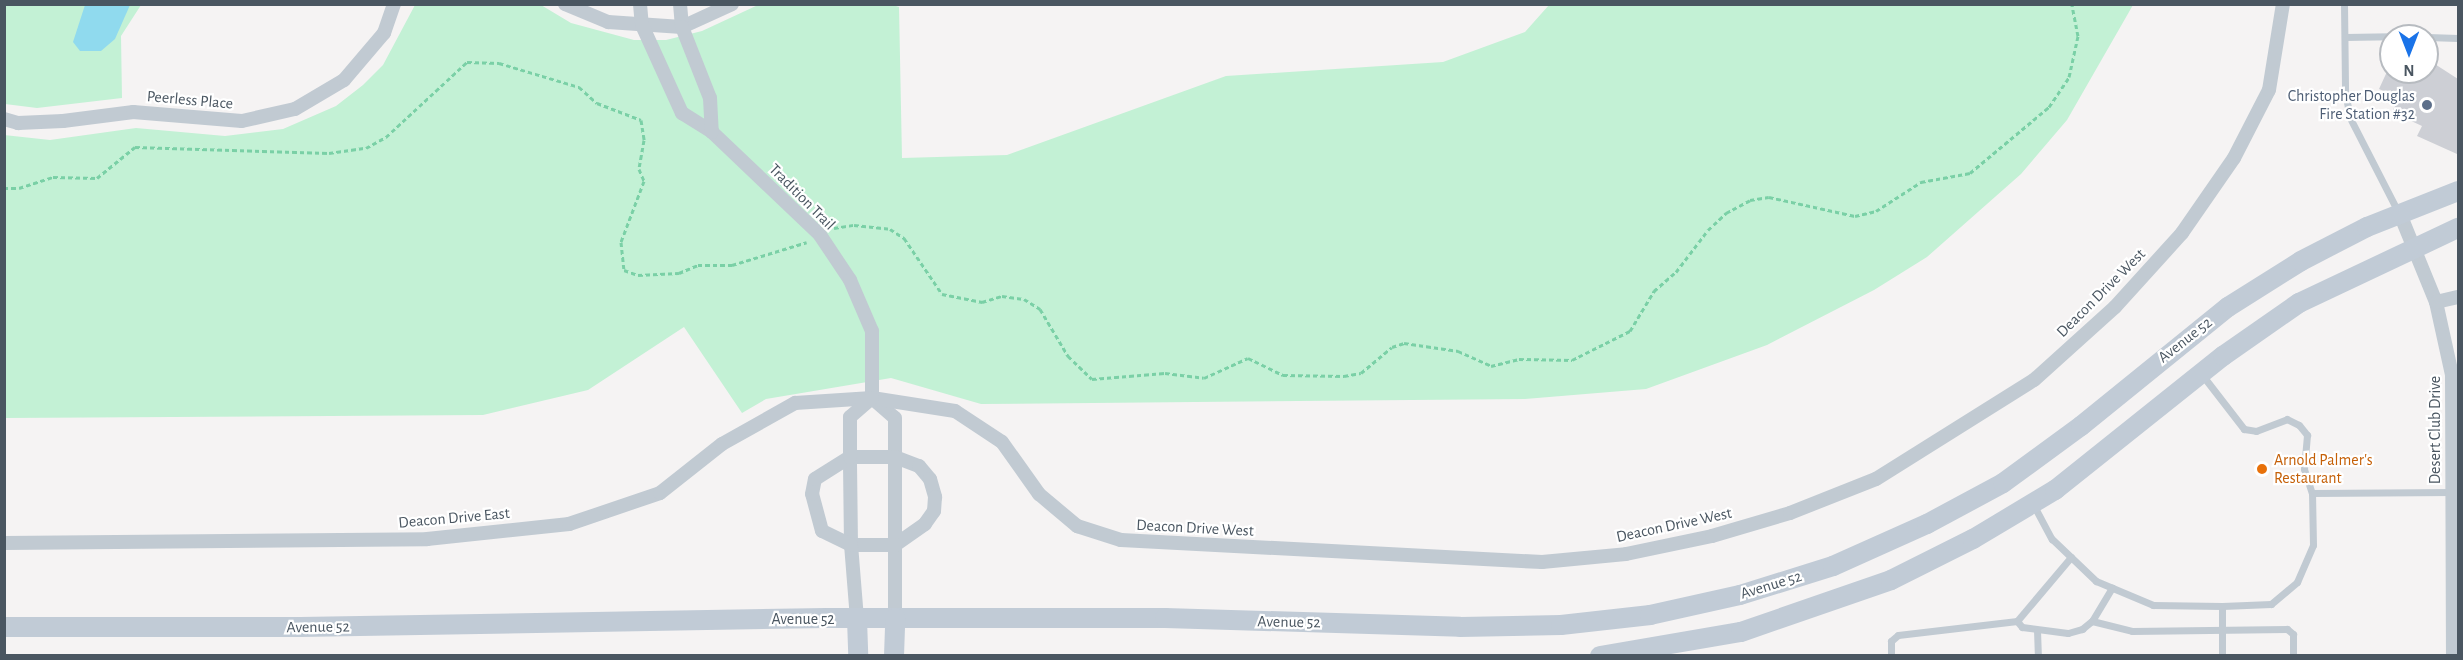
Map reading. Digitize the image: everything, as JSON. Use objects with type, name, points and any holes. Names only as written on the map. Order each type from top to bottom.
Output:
[{"type":"main road","name":"Avenue 52","points":[[4,627],[895,618],[1561,625],[1650,615],[1740,595],[1833,566],[1927,524],[2003,483],[2081,426],[2228,307],[2301,261],[2400,214],[2458,191]]},
{"type":"main road","points":[[1600,656],[1741,632],[1891,580],[1974,539],[2033,504],[2201,374],[2299,303],[2458,228]]},
{"type":"main road","points":[[894,656],[895,618]]},
{"type":"main road","points":[[857,619],[858,656]]},
{"type":"street","name":"Peerless Place","points":[[4,119],[18,123],[63,121],[133,112],[242,121],[295,109],[344,80],[384,33],[394,4]]},
{"type":"street","points":[[565,4],[608,22],[682,27],[732,4]]},
{"type":"street","name":"Tradition Trail","points":[[640,4],[642,25],[682,113],[712,132],[820,235],[850,280],[872,331],[872,398]]},
{"type":"street","points":[[680,4],[682,27],[710,98],[712,132]]},
{"type":"street","name":"Deacon Drive West","points":[[872,398],[955,411],[1002,442],[1039,494],[1077,526],[1121,540],[1542,562],[1626,554],[1712,536],[1790,513],[1875,479],[2034,380],[2115,307],[2182,234],[2234,158],[2269,90],[2283,4]]},
{"type":"street","name":"Desert Club Drive","points":[[2400,214],[2436,302],[2452,375],[2456,616],[2453,656]]},
{"type":"street","points":[[2436,302],[2458,297]]},
{"type":"street","points":[[857,619],[851,545],[849,417],[872,398],[895,418],[895,618]]},
{"type":"street","name":"Deacon Drive East","points":[[4,543],[427,539],[569,524],[660,493],[722,444],[795,403],[872,398]]},
{"type":"street","points":[[850,457],[895,457],[919,466],[930,479],[935,497],[934,511],[925,524],[895,545],[851,545],[822,531],[812,494],[815,479],[850,457]]},
{"type":"lane","points":[[2344,4],[2345,92],[2350,118],[2400,214]]},
{"type":"lane","points":[[2345,37],[2379,36]]},
{"type":"lane","points":[[2439,37],[2458,38]]},
{"type":"lane","points":[[2033,504],[2052,539],[2096,581],[2152,605],[2271,604],[2297,582],[2313,545],[2312,493],[2304,469],[2307,435],[2299,425],[2287,419],[2256,431],[2244,429],[2201,374]]},
{"type":"lane","points":[[2312,493],[2454,484]]},
{"type":"lane","points":[[1891,656],[1891,641],[1898,635],[2017,621],[2071,557]]},
{"type":"lane","points":[[2017,621],[2022,627],[2068,633],[2092,621],[2112,588]]},
{"type":"lane","points":[[2222,656],[2223,606]]},
{"type":"lane","points":[[2092,621],[2132,631],[2222,628],[2287,629],[2293,634],[2293,656]]},
{"type":"lane","points":[[2037,630],[2038,656]]},
{"type":"path","points":[[4,188],[20,188],[54,177],[97,178],[135,147],[329,153],[366,148],[386,137],[467,62],[499,63],[579,87],[597,103],[640,120],[644,140],[639,169],[644,181],[621,242],[624,270],[638,275],[679,273],[698,265],[732,265],[795,247],[837,226],[854,225],[890,229],[904,238],[942,294],[981,302],[1002,296],[1024,299],[1040,309],[1068,356],[1092,379],[1165,373],[1204,378],[1248,358],[1283,375],[1344,376],[1361,373],[1392,347],[1404,343],[1458,351],[1491,366],[1519,359],[1572,360],[1630,331],[1654,291],[1676,272],[1708,230],[1726,213],[1750,200],[1769,197],[1854,216],[1875,211],[1921,182],[1970,173],[2049,107],[2069,77],[2078,36],[2072,4]]},
{"type":"green space","points":[[890,4],[899,7],[902,158],[1007,155],[1226,76],[1443,62],[1525,32],[1549,5],[2133,5],[2067,120],[2021,174],[1927,257],[1874,290],[1767,345],[1646,389],[1525,399],[981,404],[891,378],[766,399],[742,413],[684,327],[588,390],[483,415],[5,418],[4,135],[50,140],[136,128],[225,136],[283,129],[336,106],[363,85],[383,65],[415,5],[541,5],[571,23],[634,40],[666,40],[702,31],[758,5]]},
{"type":"green space","points":[[5,5],[141,5],[121,36],[122,98],[37,108],[5,104]]},
{"type":"water","points":[[85,5],[130,5],[115,39],[101,51],[80,51],[73,42]]},
{"type":"building","name":"Christopher Douglas Fire Station #32","points":[[2439,67],[2458,79],[2457,154],[2417,136],[2422,126],[2392,112],[2399,98],[2379,89],[2381,84],[2439,84]]},
{"type":"place","name":"Christopher Douglas Fire Station #32","points":[[2427,105]]},
{"type":"place","name":"Arnold Palmer's Restaurant","points":[[2262,469]]}]
